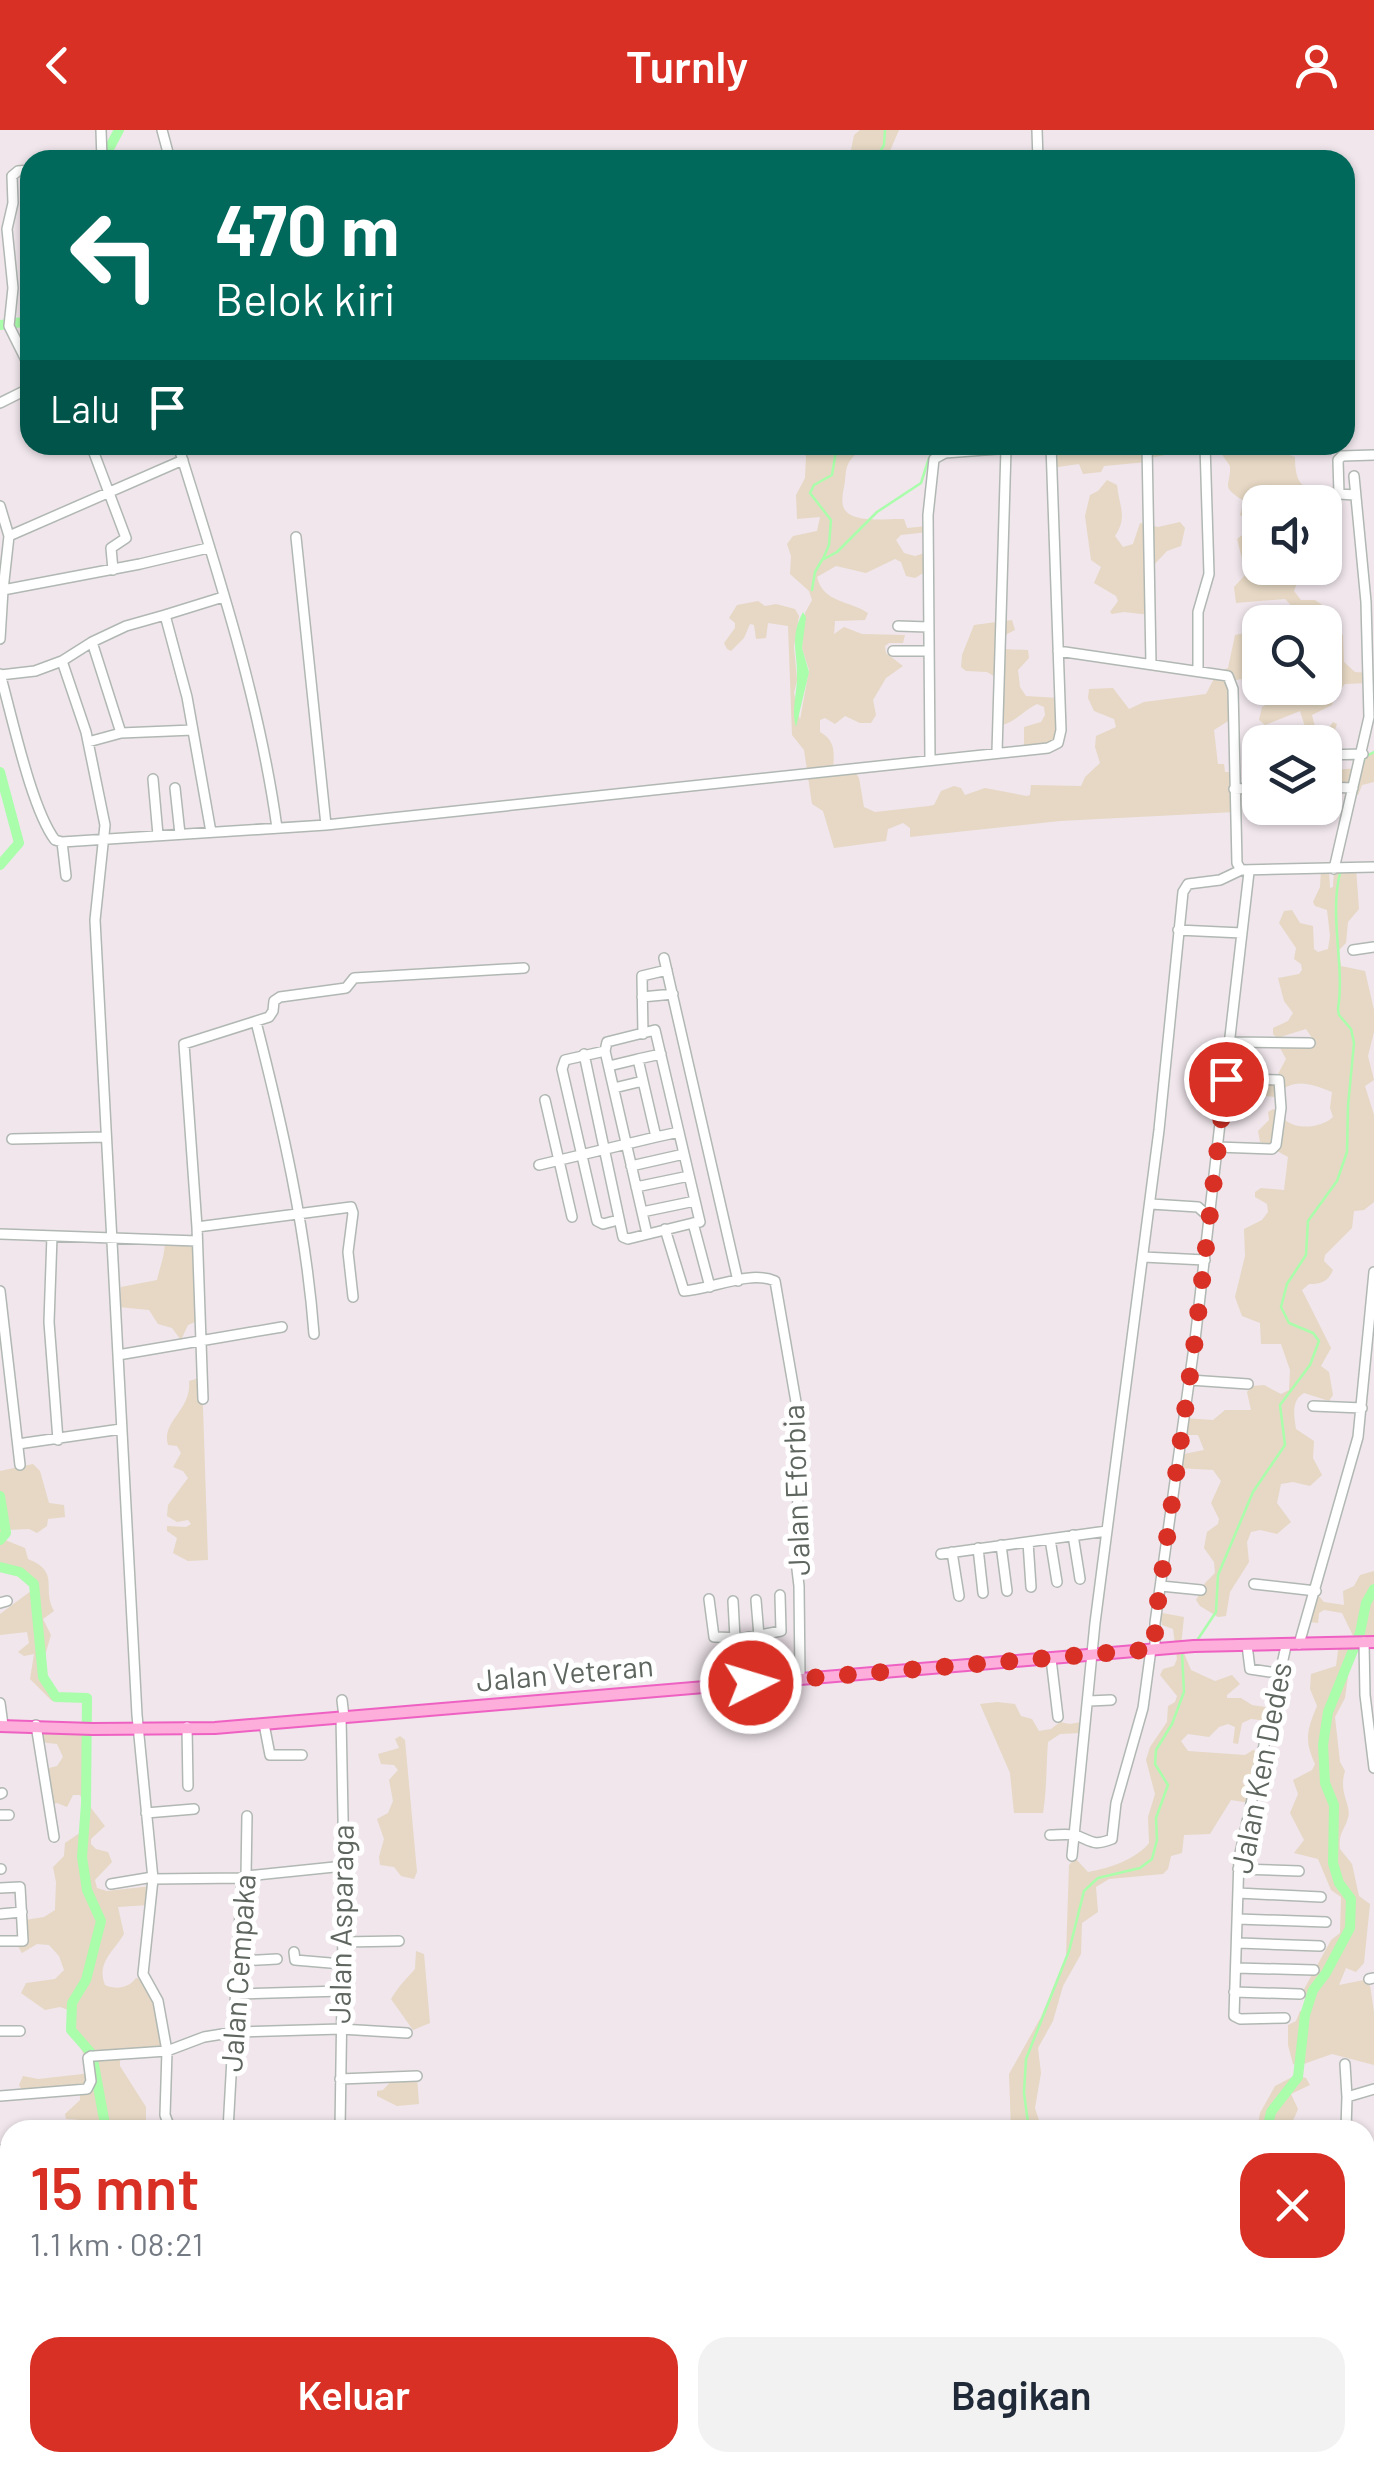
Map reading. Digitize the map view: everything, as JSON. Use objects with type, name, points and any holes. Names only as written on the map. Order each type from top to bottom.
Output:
[{"type":"main road","name":"Jalan Veteran","points":[[2,1726],[89,1729],[264,1724],[1190,1646],[1362,1643]]},
{"type":"street","points":[[20,171],[12,176],[13,203],[7,229],[13,288],[9,323],[20,347]]},
{"type":"street","points":[[94,455],[126,538],[111,548],[114,570]]},
{"type":"street","points":[[181,455],[249,681],[268,759],[278,828]]},
{"type":"street","points":[[930,760],[928,515],[934,459],[943,455]]},
{"type":"street","points":[[997,752],[1006,455]]},
{"type":"street","points":[[223,597],[126,626],[62,662],[35,671],[0,675],[51,836],[62,842],[326,824],[1048,748],[1058,743],[1061,730],[1051,455]]},
{"type":"street","points":[[1147,455],[1150,664]]},
{"type":"street","points":[[1198,670],[1198,612],[1209,574],[1205,455]]},
{"type":"street","points":[[1355,495],[1339,494],[1338,460],[1342,456],[1374,455]]},
{"type":"street","points":[[9,536],[183,460]]},
{"type":"street","points":[[1339,869],[1363,754],[1370,695],[1370,613],[1354,476]]},
{"type":"street","points":[[0,506],[9,536],[1,590],[0,639]]},
{"type":"street","points":[[1358,527],[1374,526]]},
{"type":"street","points":[[296,536],[326,824]]},
{"type":"street","points":[[1,590],[208,548]]},
{"type":"street","points":[[1362,565],[1374,564]]},
{"type":"street","points":[[166,615],[193,730],[211,832]]},
{"type":"street","points":[[898,626],[928,627]]},
{"type":"street","points":[[92,642],[121,733]]},
{"type":"street","points":[[893,651],[928,651]]},
{"type":"street","points":[[1050,1835],[1075,1835],[1083,1841],[1112,1839],[1116,1803],[1143,1708],[1205,1260],[1242,933],[1245,872],[1237,862],[1231,681],[1221,673],[1058,651]]},
{"type":"street","points":[[62,662],[88,742],[105,838],[96,920],[106,1137],[139,1726],[153,1878],[143,1974],[158,2001],[167,2051],[165,2120]]},
{"type":"street","points":[[88,742],[121,733],[193,730]]},
{"type":"street","points":[[1342,755],[1363,754]]},
{"type":"street","points":[[153,778],[158,835]]},
{"type":"street","points":[[175,788],[180,834]]},
{"type":"street","points":[[1342,788],[1354,788]]},
{"type":"street","points":[[1234,789],[1242,789]]},
{"type":"street","points":[[62,842],[66,876]]},
{"type":"street","points":[[1072,1856],[1092,1656],[1151,1204],[1178,930],[1186,885],[1245,872],[1374,867]]},
{"type":"street","points":[[1178,930],[1242,933]]},
{"type":"street","points":[[1353,950],[1374,947]]},
{"type":"street","points":[[664,958],[738,1280],[683,1289],[665,1230]]},
{"type":"street","points":[[203,1399],[197,1227],[184,1044],[272,1014],[276,998],[346,988],[354,978],[524,968]]},
{"type":"street","points":[[643,1034],[642,976],[667,970]]},
{"type":"street","points":[[642,997],[672,994]]},
{"type":"street","points":[[256,1022],[282,1126],[310,1285],[314,1334]]},
{"type":"street","points":[[647,1234],[605,1050],[607,1042],[679,1024]]},
{"type":"street","points":[[655,1030],[695,1202],[710,1287]]},
{"type":"street","points":[[1230,1042],[1310,1043]]},
{"type":"street","points":[[605,1050],[565,1060],[562,1069],[597,1222],[618,1220]]},
{"type":"street","points":[[584,1054],[624,1239],[722,1216]]},
{"type":"street","points":[[609,1066],[661,1054]]},
{"type":"street","points":[[638,1058],[656,1137]]},
{"type":"street","points":[[1217,1146],[1272,1150],[1281,1108],[1279,1080],[1226,1079]]},
{"type":"street","points":[[614,1088],[643,1081]]},
{"type":"street","points":[[545,1100],[572,1217]]},
{"type":"street","points":[[676,1117],[698,1111]]},
{"type":"street","points":[[540,1165],[680,1132]]},
{"type":"street","points":[[12,1139],[106,1137]]},
{"type":"street","points":[[631,1166],[684,1154]]},
{"type":"street","points":[[636,1188],[689,1176]]},
{"type":"street","points":[[642,1212],[695,1202]]},
{"type":"street","points":[[1151,1204],[1198,1206],[1209,1217]]},
{"type":"street","points":[[197,1227],[353,1208],[348,1252],[352,1297]]},
{"type":"street","points":[[0,1234],[197,1241]]},
{"type":"street","points":[[52,1236],[49,1322],[58,1440]]},
{"type":"street","points":[[1144,1256],[1205,1260]]},
{"type":"street","points":[[1299,1644],[1352,1463],[1370,1352],[1374,1272]]},
{"type":"street","name":"Jalan Eforbia","points":[[738,1280],[776,1281],[784,1347],[797,1402],[800,1679]]},
{"type":"street","points":[[0,1291],[20,1465]]},
{"type":"street","points":[[118,1355],[282,1326]]},
{"type":"street","points":[[1190,1380],[1248,1384]]},
{"type":"street","points":[[1313,1406],[1362,1408]]},
{"type":"street","points":[[18,1444],[121,1429]]},
{"type":"street","points":[[960,1596],[946,1553],[1107,1531]]},
{"type":"street","points":[[1073,1535],[1080,1579]]},
{"type":"street","points":[[1050,1539],[1056,1582]]},
{"type":"street","points":[[1028,1542],[1031,1587]]},
{"type":"street","points":[[1001,1546],[1007,1591]]},
{"type":"street","points":[[978,1548],[982,1592]]},
{"type":"street","points":[[1254,1584],[1316,1591]]},
{"type":"street","points":[[1161,1586],[1201,1590]]},
{"type":"street","points":[[709,1600],[712,1636],[740,1638],[780,1631],[780,1595]]},
{"type":"street","points":[[756,1600],[758,1636]]},
{"type":"street","points":[[733,1601],[751,1683]]},
{"type":"street","points":[[1362,1643],[1374,1768]]},
{"type":"street","points":[[1247,1645],[1250,1669],[1270,1672]]},
{"type":"street","name":"Jalan Ken Dedes","points":[[1234,1992],[1238,1869],[1286,1646]]},
{"type":"street","points":[[1050,1659],[1058,1717]]},
{"type":"street","name":"Jalan Asparaga","points":[[340,2120],[342,1700]]},
{"type":"street","points":[[1088,1701],[1110,1700]]},
{"type":"street","points":[[0,1702],[2,1726]]},
{"type":"street","points":[[264,1724],[270,1755],[302,1755]]},
{"type":"street","points":[[36,1726],[54,1837]]},
{"type":"street","points":[[186,1727],[188,1786]]},
{"type":"street","points":[[146,1814],[194,1809]]},
{"type":"street","name":"Jalan Cempaka","points":[[229,2120],[247,1816]]},
{"type":"street","points":[[111,1884],[153,1878],[244,1877],[344,1866]]},
{"type":"street","points":[[1238,1869],[1299,1871]]},
{"type":"street","points":[[0,1888],[20,1887],[23,1941],[0,1941]]},
{"type":"street","points":[[1238,1893],[1322,1897]]},
{"type":"street","points":[[0,1914],[22,1912]]},
{"type":"street","points":[[1238,1919],[1326,1922]]},
{"type":"street","points":[[343,1942],[399,1941]]},
{"type":"street","points":[[1238,1942],[1320,1946]]},
{"type":"street","points":[[294,1952],[294,1959],[304,1962],[342,1964]]},
{"type":"street","points":[[238,1961],[277,1960]]},
{"type":"street","points":[[1236,1968],[1314,1970]]},
{"type":"street","points":[[236,1994],[342,1991]]},
{"type":"street","points":[[1285,2018],[1235,2018],[1234,1992],[1300,1994]]},
{"type":"street","points":[[0,2096],[88,2089],[88,2058],[93,2056],[167,2051],[204,2037],[235,2032],[341,2029],[407,2033]]},
{"type":"street","points":[[0,2031],[20,2031]]},
{"type":"street","points":[[1345,2064],[1346,2120]]},
{"type":"street","points":[[340,2079],[417,2076]]},
{"type":"street","points":[[1346,2096],[1374,2089]]},
{"type":"shaded area","points":[[860,130],[899,130],[890,150],[851,150],[854,135]]},
{"type":"shaded area","points":[[805,455],[855,455],[848,465],[843,494],[847,512],[861,518],[904,519],[907,528],[928,526],[928,532],[901,535],[896,540],[904,553],[915,556],[928,552],[928,570],[915,578],[906,576],[901,562],[895,559],[866,573],[836,566],[817,577],[831,597],[868,613],[865,620],[835,621],[834,634],[844,627],[862,634],[905,635],[903,643],[885,646],[886,653],[903,666],[886,678],[873,700],[876,715],[871,723],[845,716],[835,724],[825,718],[820,720],[820,732],[833,748],[833,771],[853,769],[859,778],[864,807],[875,812],[934,805],[941,791],[954,786],[965,795],[985,788],[1027,796],[1031,785],[1081,786],[1100,763],[1096,736],[1116,727],[1114,719],[1094,711],[1089,689],[1113,688],[1129,709],[1144,702],[1206,694],[1217,673],[1228,668],[1235,635],[1242,634],[1242,679],[1231,681],[1233,718],[1214,730],[1218,764],[1224,764],[1225,772],[1233,772],[1235,812],[1060,821],[910,837],[910,828],[903,823],[888,829],[886,841],[834,848],[823,811],[812,804],[804,750],[792,735],[788,626],[768,623],[766,638],[756,639],[754,625],[750,624],[744,638],[731,651],[724,643],[735,628],[729,618],[737,605],[758,601],[765,606],[776,604],[795,609],[799,616],[794,693],[800,720],[809,670],[802,648],[805,613],[812,600],[809,591],[790,574],[787,544],[793,536],[817,531],[820,517],[797,519],[796,495],[805,478]]},
{"type":"shaded area","points":[[1051,455],[1166,455],[1148,458],[1147,462],[1104,466],[1101,472],[1083,474],[1079,464],[1051,468]]},
{"type":"shaded area","points":[[1222,455],[1290,455],[1295,457],[1297,477],[1304,485],[1242,485],[1242,500],[1228,486],[1230,466]]},
{"type":"shaded area","points":[[1107,480],[1117,485],[1122,517],[1115,536],[1123,547],[1133,544],[1140,523],[1158,527],[1180,522],[1185,528],[1181,546],[1167,551],[1149,570],[1150,615],[1112,614],[1118,601],[1116,596],[1094,583],[1101,567],[1091,560],[1085,516],[1090,495]]},
{"type":"shaded area","points":[[1242,578],[1242,585],[1296,585],[1294,591],[1301,600],[1315,600],[1322,605],[1290,605],[1285,599],[1236,603],[1234,587]]},
{"type":"shaded area","points":[[803,612],[806,617],[802,648],[809,672],[796,727],[795,638]]},
{"type":"shaded area","points":[[1012,620],[1015,630],[999,638],[1001,649],[1028,650],[1029,658],[1018,670],[1020,687],[1026,696],[1060,698],[1058,743],[1024,749],[1024,727],[1041,722],[1044,707],[1037,704],[1000,725],[997,678],[961,667],[974,625]]},
{"type":"shaded area","points":[[1342,634],[1344,662],[1355,672],[1369,673],[1369,683],[1342,687]]},
{"type":"shaded area","points":[[1332,705],[1312,715],[1314,725],[1305,725],[1300,711],[1265,725],[1259,720],[1262,707]]},
{"type":"shaded area","points":[[1374,752],[1374,782],[1362,785],[1358,795],[1352,795],[1353,789],[1342,788],[1342,769],[1358,768],[1363,754]]},
{"type":"shaded area","points":[[1356,868],[1359,909],[1348,922],[1346,943],[1339,950],[1341,966],[1365,971],[1374,1010],[1368,1056],[1374,1080],[1365,1086],[1374,1115],[1374,1202],[1364,1210],[1354,1211],[1352,1228],[1325,1255],[1324,1261],[1333,1270],[1329,1277],[1302,1290],[1331,1348],[1321,1366],[1329,1372],[1333,1395],[1329,1401],[1304,1393],[1294,1409],[1296,1429],[1314,1441],[1313,1458],[1322,1475],[1310,1486],[1281,1484],[1277,1503],[1291,1522],[1277,1534],[1251,1532],[1247,1542],[1249,1562],[1230,1592],[1226,1616],[1218,1617],[1196,1600],[1215,1573],[1214,1562],[1204,1548],[1207,1532],[1218,1524],[1211,1503],[1221,1481],[1213,1470],[1178,1468],[1179,1455],[1204,1450],[1198,1435],[1181,1435],[1184,1418],[1213,1420],[1225,1410],[1251,1410],[1247,1392],[1252,1386],[1264,1385],[1281,1394],[1289,1390],[1290,1370],[1281,1344],[1261,1344],[1260,1323],[1242,1316],[1235,1297],[1245,1256],[1244,1229],[1262,1220],[1268,1212],[1267,1204],[1255,1197],[1255,1192],[1261,1188],[1284,1190],[1288,1157],[1260,1142],[1258,1131],[1269,1120],[1268,1112],[1273,1109],[1290,1123],[1303,1127],[1333,1117],[1332,1092],[1316,1086],[1294,1084],[1274,1097],[1264,1096],[1266,1083],[1278,1074],[1286,1059],[1279,1046],[1309,1044],[1312,1038],[1306,1029],[1277,1038],[1273,1034],[1273,1028],[1288,1021],[1293,1013],[1284,1001],[1278,978],[1302,970],[1294,959],[1296,948],[1279,923],[1284,911],[1292,910],[1300,923],[1313,926],[1314,949],[1328,949],[1327,910],[1313,902],[1320,887],[1321,870],[1329,870],[1330,888],[1334,869]]},
{"type":"shaded area","points":[[165,1240],[197,1241],[200,1320],[188,1325],[181,1340],[172,1328],[158,1324],[149,1310],[119,1307],[121,1287],[157,1280]]},
{"type":"shaded area","points":[[202,1377],[208,1560],[188,1561],[173,1553],[177,1538],[167,1531],[167,1526],[191,1524],[167,1516],[168,1505],[188,1478],[173,1467],[181,1453],[177,1446],[168,1445],[167,1437],[186,1400],[189,1381]]},
{"type":"shaded area","points":[[33,1464],[40,1471],[49,1503],[64,1505],[65,1517],[48,1519],[47,1526],[37,1533],[29,1529],[6,1530],[5,1540],[25,1548],[28,1559],[47,1575],[54,1611],[43,1619],[51,1635],[44,1659],[46,1681],[56,1696],[52,1701],[30,1679],[34,1654],[24,1656],[18,1652],[29,1643],[27,1632],[0,1635],[0,1614],[35,1588],[25,1575],[0,1572],[0,1471]]},
{"type":"shaded area","points":[[1374,1571],[1374,1640],[1357,1643],[1351,1655],[1345,1698],[1335,1717],[1349,1813],[1340,1849],[1352,1864],[1359,1896],[1370,1904],[1364,1963],[1356,1972],[1346,1968],[1339,1985],[1369,1979],[1374,2012],[1374,2065],[1332,2054],[1298,2066],[1293,2064],[1288,2045],[1288,2025],[1296,2021],[1300,2011],[1309,2010],[1313,1997],[1305,1999],[1303,1991],[1331,1940],[1340,1933],[1341,1897],[1331,1890],[1318,1859],[1294,1853],[1304,1840],[1290,1813],[1298,1794],[1293,1780],[1312,1770],[1315,1764],[1308,1741],[1317,1706],[1310,1689],[1311,1674],[1336,1666],[1339,1643],[1356,1642],[1342,1613],[1324,1610],[1319,1613],[1318,1623],[1310,1622],[1317,1594],[1324,1602],[1344,1605],[1343,1591],[1354,1586],[1360,1575]]},
{"type":"shaded area","points":[[1160,1615],[1184,1617],[1181,1646],[1191,1670],[1215,1681],[1232,1675],[1240,1684],[1227,1698],[1241,1698],[1252,1705],[1271,1708],[1269,1721],[1251,1719],[1242,1723],[1238,1744],[1233,1743],[1235,1727],[1228,1724],[1209,1737],[1188,1734],[1181,1741],[1188,1751],[1245,1755],[1253,1750],[1259,1752],[1252,1778],[1242,1781],[1254,1786],[1250,1803],[1231,1800],[1210,1834],[1184,1835],[1182,1853],[1171,1856],[1163,1874],[1109,1879],[1096,1887],[1098,1912],[1082,1923],[1081,1954],[1063,1986],[1053,2021],[1038,2048],[1041,2073],[1035,2108],[1039,2120],[1011,2120],[1009,2074],[1041,2017],[1066,1956],[1069,1865],[1075,1858],[1088,1872],[1104,1868],[1129,1858],[1149,1843],[1148,1817],[1155,1794],[1146,1760],[1167,1722],[1168,1706],[1177,1696],[1160,1675],[1163,1669],[1174,1666],[1177,1659],[1173,1629],[1162,1625]]},
{"type":"shaded area","points":[[980,1704],[1015,1704],[1021,1716],[1032,1719],[1039,1731],[1060,1722],[1086,1721],[1081,1733],[1060,1734],[1048,1742],[1043,1813],[1014,1813],[1010,1773]]},
{"type":"shaded area","points":[[36,1725],[89,1729],[87,1778],[91,1808],[105,1826],[91,1839],[91,1844],[108,1852],[112,1862],[95,1880],[97,1888],[107,1891],[152,1886],[149,1905],[118,1907],[124,1934],[103,1970],[105,1985],[122,1987],[136,1978],[142,1979],[158,2001],[167,2051],[120,2058],[120,2066],[146,2107],[146,2120],[66,2119],[65,2114],[80,2100],[80,2093],[22,2090],[19,2085],[23,2076],[38,2079],[83,2074],[88,2062],[71,2030],[71,2011],[60,2007],[45,2010],[21,1993],[26,1983],[55,1979],[64,1970],[49,1945],[37,1944],[22,1953],[13,1938],[20,1934],[25,1920],[44,1917],[55,1910],[53,1867],[64,1856],[65,1843],[84,1830],[86,1805],[80,1795],[73,1795],[67,1807],[57,1803],[48,1806],[41,1770],[57,1766],[63,1757],[57,1744],[38,1742]]},
{"type":"shaded area","points":[[400,1736],[405,1740],[417,1872],[414,1879],[401,1876],[394,1867],[380,1865],[379,1857],[384,1839],[377,1819],[388,1813],[393,1801],[389,1780],[398,1770],[394,1765],[381,1764],[378,1754],[399,1748],[395,1739]]},
{"type":"shaded area","points":[[416,1951],[424,1954],[430,2023],[413,2030],[391,1999],[415,1969]]},
{"type":"shaded area","points":[[1296,2075],[1306,2078],[1310,2085],[1291,2094],[1298,2109],[1292,2120],[1259,2120],[1275,2086]]},
{"type":"shaded area","points":[[417,2076],[419,2104],[397,2106],[377,2096],[377,2091],[394,2078]]},
{"type":"waterway","points":[[108,150],[119,130]]},
{"type":"waterway","points":[[881,150],[885,130]]},
{"type":"waterway","points":[[0,325],[20,322]]},
{"type":"waterway","points":[[823,559],[829,545],[831,520],[810,493],[814,485],[832,475],[835,455]]},
{"type":"waterway","points":[[812,590],[822,560],[837,552],[877,512],[921,483],[933,455]]},
{"type":"waterway","points":[[1363,763],[1374,752]]},
{"type":"waterway","points":[[0,772],[19,843],[0,865]]},
{"type":"waterway","points":[[1196,1642],[1216,1612],[1218,1575],[1253,1492],[1285,1445],[1280,1405],[1310,1365],[1319,1341],[1313,1333],[1289,1323],[1281,1307],[1287,1284],[1306,1255],[1308,1221],[1337,1181],[1347,1152],[1354,1043],[1351,1029],[1338,1009],[1336,907],[1340,873]]},
{"type":"waterway","points":[[0,1496],[6,1533],[0,1540]]},
{"type":"waterway","points":[[0,1567],[20,1572],[34,1584],[43,1677],[56,1697],[87,1698],[82,1857],[87,1890],[101,1921],[86,1980],[72,2003],[71,2030],[92,2054],[104,2120]]},
{"type":"waterway","points":[[1269,2120],[1298,2077],[1305,2015],[1313,1990],[1350,1928],[1351,1899],[1339,1883],[1333,1863],[1334,1805],[1325,1783],[1323,1745],[1328,1712],[1374,1589]]},
{"type":"waterway","points":[[1028,2120],[1026,2059],[1069,1951],[1084,1891],[1098,1878],[1140,1868],[1152,1859],[1157,1840],[1156,1818],[1168,1785],[1155,1764],[1156,1750],[1172,1724],[1184,1692],[1182,1653]]},
{"type":"route","points":[[751,1683],[1155,1649],[1155,1623],[1195,1340],[1226,1079]]}]
